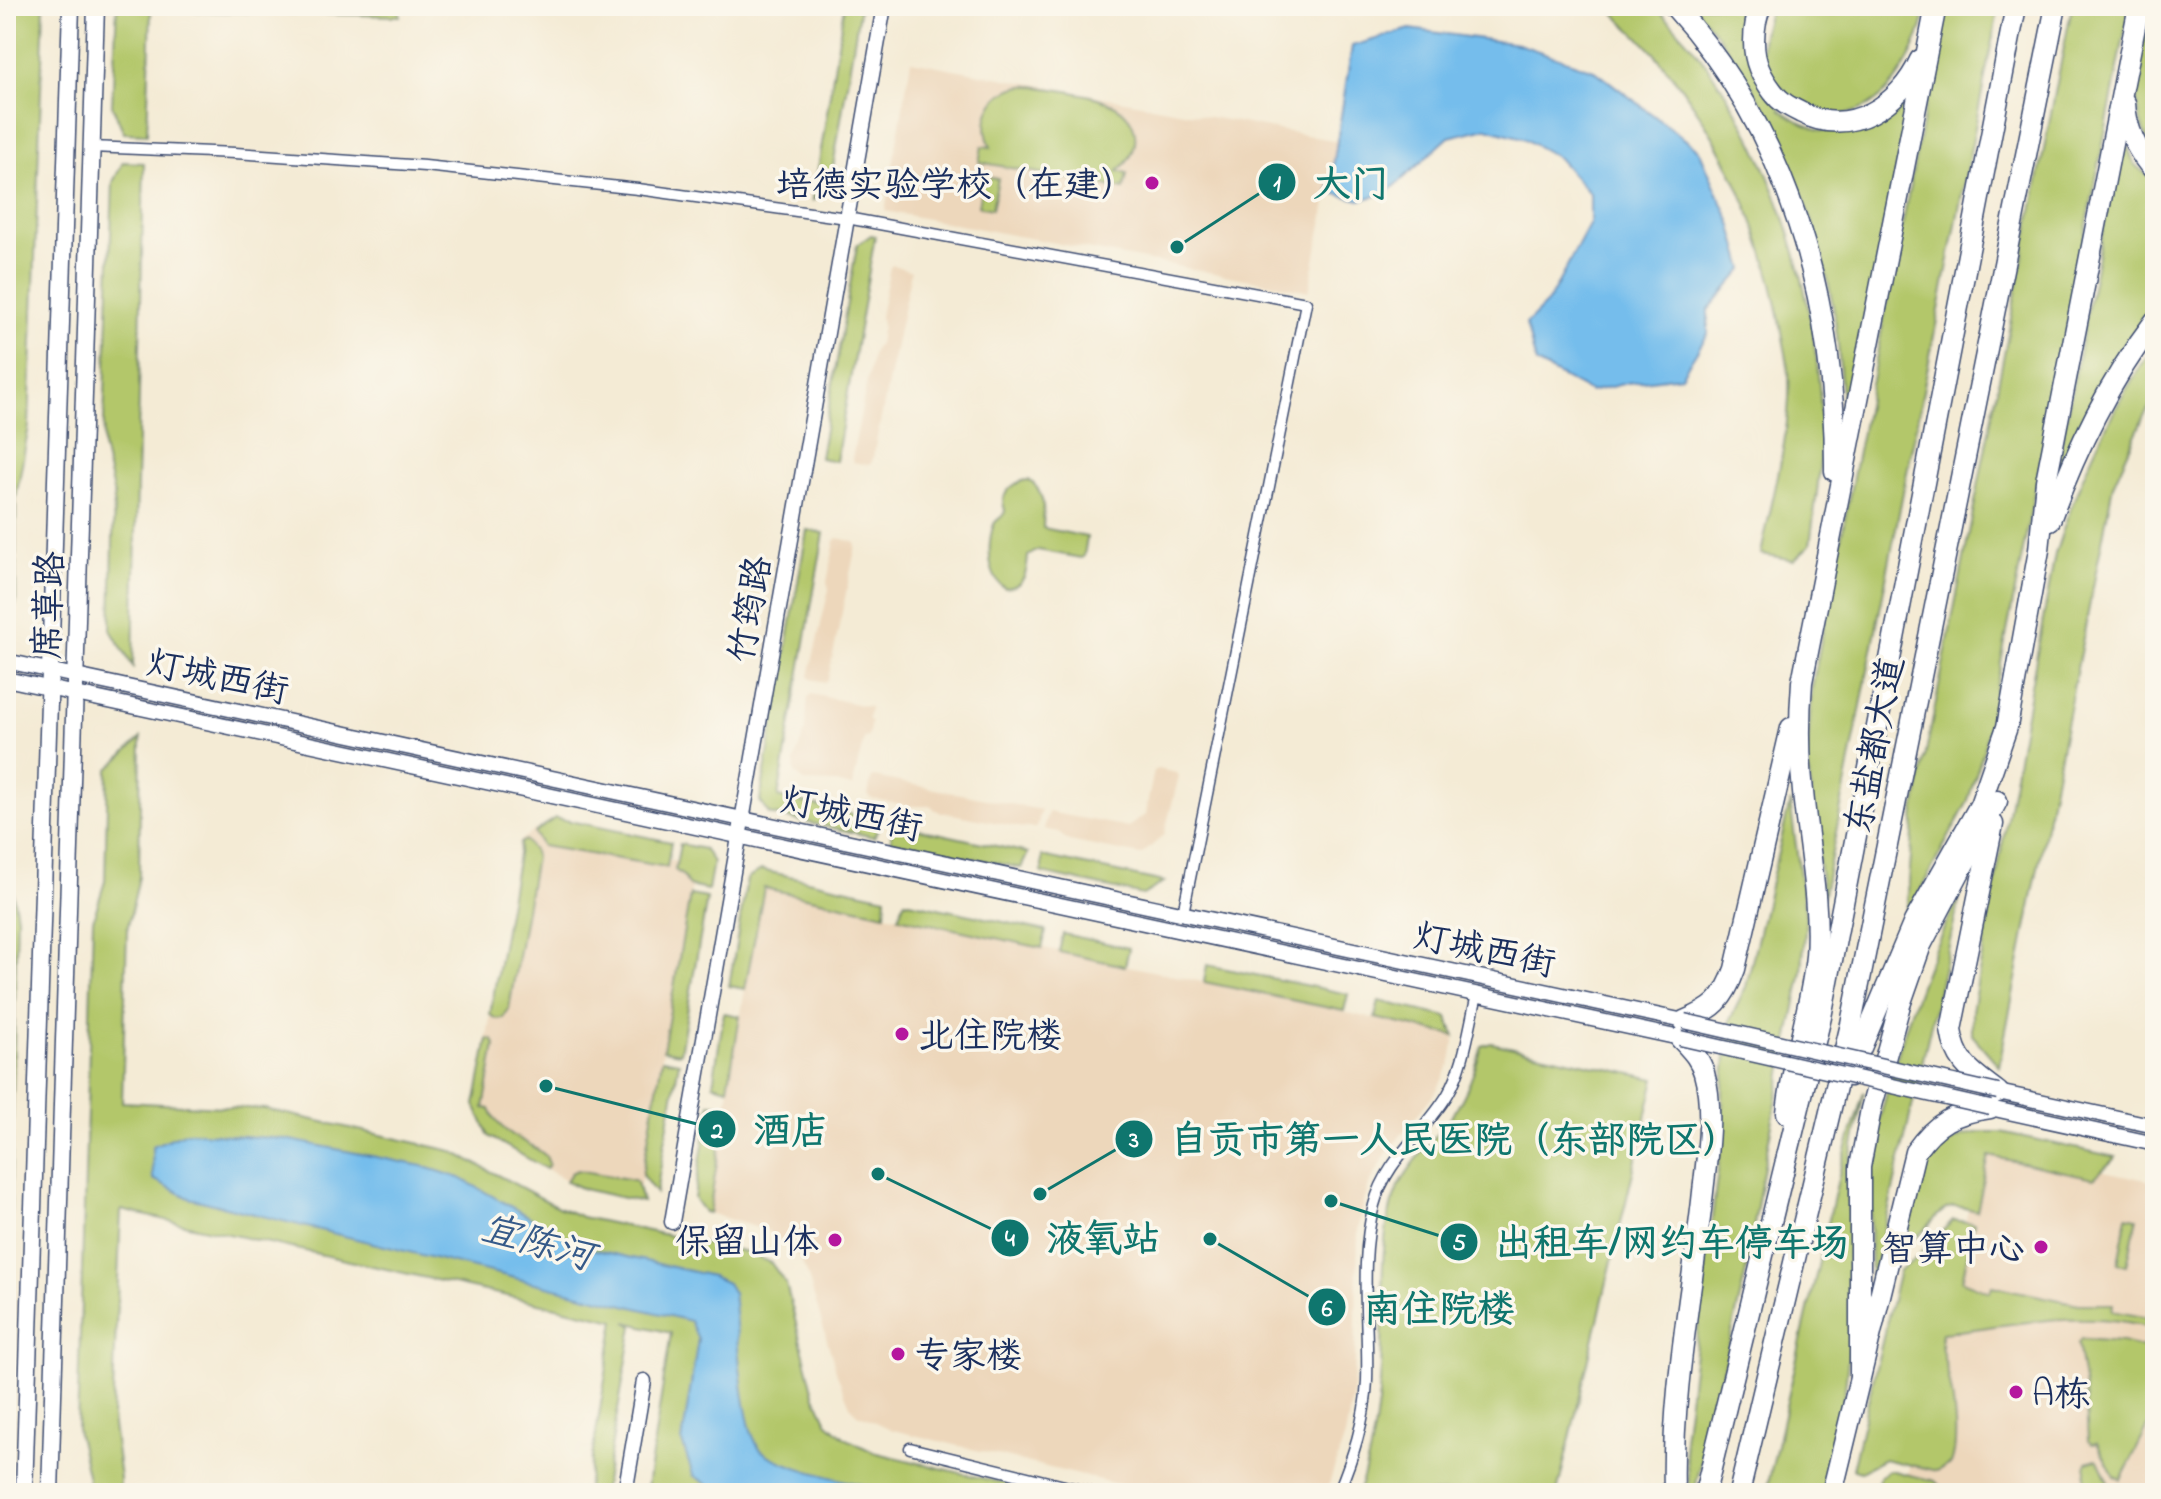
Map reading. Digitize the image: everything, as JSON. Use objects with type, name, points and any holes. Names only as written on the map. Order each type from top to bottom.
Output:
[{"type":"highway","points":[[1674,6],[1701,35],[1749,109],[1782,174],[1803,237],[1821,306],[1833,396],[1835,510]]},
{"type":"highway","points":[[1761,6],[1754,32],[1754,58],[1764,79],[1781,102],[1826,123],[1849,121],[1874,113],[1897,95],[1915,73],[1930,38]]},
{"type":"highway","points":[[1674,1493],[1674,1412],[1691,1300],[1708,1139],[1705,1075],[1682,1030],[1709,1011],[1728,990],[1735,969],[1802,682],[1936,6]]},
{"type":"highway","name":"东盐都大道","points":[[1705,1493],[1821,1017],[2016,6]]},
{"type":"highway","name":"东盐都大道","points":[[1739,1493],[1855,1009],[2056,6]]},
{"type":"highway","points":[[1832,1493],[1915,1152],[1944,1120],[1994,1100],[1954,1050],[1951,1030],[1997,801],[2039,550],[2046,481],[2139,6]]},
{"type":"highway","points":[[2125,79],[2125,112],[2131,136],[2145,161],[2155,171]]},
{"type":"highway","points":[[2039,550],[2089,424],[2132,351],[2155,321]]},
{"type":"highway","points":[[1783,1174],[1790,1085],[1816,958],[1816,907],[1800,757],[1802,682]]},
{"type":"highway","points":[[1826,1131],[1914,922],[1980,805],[2007,727]]},
{"type":"highway","points":[[1860,1375],[1860,1167],[1871,1109],[1900,1005],[1921,945],[1997,801]]},
{"type":"main road","name":"席草路","points":[[24,1493],[71,6]]},
{"type":"main road","name":"席草路","points":[[50,1493],[96,6]]},
{"type":"street","name":"竹筠路","points":[[672,1222],[884,6]]},
{"type":"street","points":[[91,147],[425,166],[638,189],[847,218],[1306,303],[1183,913]]},
{"type":"street","name":"灯城西街","points":[[6,661],[1183,913],[1682,1030]]},
{"type":"street","name":"灯城西街","points":[[6,679],[1477,995],[1682,1030]]},
{"type":"street","points":[[1338,1493],[1357,1442],[1365,1408],[1367,1249],[1375,1202],[1394,1161],[1430,1121],[1450,1090],[1462,1058],[1477,995]]},
{"type":"street","points":[[1682,1030],[1994,1100],[2155,1144]]},
{"type":"street","points":[[1994,1100],[2155,1126]]},
{"type":"street","points":[[625,1493],[644,1381]]},
{"type":"street","points":[[910,1448],[1093,1493]]},
{"type":"shaded area","name":"培德实验学校（在建）","points":[[911,61],[1338,141],[1309,291],[885,211]]},
{"type":"shaded area","points":[[893,265],[911,271],[869,465],[853,462],[852,459],[873,351],[879,344],[880,316],[890,267]]},
{"type":"shaded area","points":[[838,538],[856,545],[825,682],[809,676]]},
{"type":"shaded area","points":[[811,694],[870,707],[868,737],[864,738],[852,787],[805,782],[795,773],[794,762],[805,731],[808,697]]},
{"type":"shaded area","points":[[1157,769],[1179,776],[1164,835],[1141,855],[1069,841],[1057,832],[1044,829],[1048,812],[1128,827],[1145,815]]},
{"type":"shaded area","points":[[874,777],[1041,810],[1037,828],[937,811],[930,806],[911,806],[870,798],[871,779]]},
{"type":"shaded area","points":[[535,830],[695,866],[637,1201],[583,1189],[489,1136],[475,1105],[521,840]]},
{"type":"shaded area","points":[[764,888],[1455,1036],[1451,1062],[1437,1090],[1386,1154],[1369,1185],[1364,1202],[1358,1231],[1352,1398],[1345,1436],[1326,1493],[1154,1493],[893,1430],[858,1414],[850,1406],[800,1259],[790,1247],[768,1231],[709,1213]]},
{"type":"shaded area","points":[[1983,1145],[2155,1182],[2155,1493],[1903,1493]]},
{"type":"green space","points":[[6,6],[44,6],[29,426],[16,497],[16,604],[6,613]]},
{"type":"green space","points":[[117,6],[400,6],[400,16],[151,10],[147,134],[124,133],[112,105]]},
{"type":"green space","points":[[844,6],[860,6],[829,191],[813,200]]},
{"type":"green space","points":[[1607,6],[1654,6],[1692,46],[1725,92],[1753,142],[1795,251],[1817,364],[1821,435],[1810,545],[1794,560],[1761,554],[1784,441],[1789,374],[1775,296],[1754,224],[1723,156],[1685,92],[1649,48]]},
{"type":"green space","points":[[1692,6],[1753,6],[1748,20],[1781,110],[1803,124],[1823,131],[1850,129],[1912,91],[1844,434],[1839,350],[1832,301],[1798,183],[1782,144],[1741,69]]},
{"type":"green space","points":[[1772,6],[1927,6],[1913,50],[1888,90],[1871,104],[1851,113],[1829,113],[1804,105],[1792,97],[1774,80],[1766,67],[1762,40]]},
{"type":"green space","points":[[1945,6],[1999,6],[1823,898],[1807,758],[1812,687]]},
{"type":"green space","points":[[2072,6],[2130,6],[1984,749],[1967,803],[1906,917],[1915,809]]},
{"type":"green space","points":[[2147,23],[2155,24],[2155,156],[2140,122],[2136,91]]},
{"type":"green space","points":[[1033,86],[1108,102],[1130,120],[1135,133],[1134,149],[1118,171],[1127,174],[1124,189],[979,162],[982,146],[991,147],[986,124],[993,104],[1009,90]]},
{"type":"green space","points":[[2122,133],[2135,165],[2155,182],[2155,305],[2124,345],[2081,420],[2055,476]]},
{"type":"green space","points":[[123,162],[144,163],[133,667],[111,630],[114,496],[103,447],[113,182]]},
{"type":"green space","points":[[983,176],[998,179],[992,209],[978,206]]},
{"type":"green space","points":[[871,235],[875,236],[836,461],[820,458],[857,245]]},
{"type":"green space","points":[[2155,345],[2155,398],[2113,485],[1999,1066],[1972,1035],[1972,1011],[2055,554],[2074,499],[2109,420]]},
{"type":"green space","points":[[1029,480],[1041,495],[1043,528],[1087,537],[1084,556],[1038,550],[1028,556],[1026,573],[1021,582],[1005,588],[992,568],[992,532],[1005,512],[1003,503],[1008,490]]},
{"type":"green space","points":[[807,530],[824,533],[778,797],[881,821],[874,837],[769,814],[760,801]]},
{"type":"green space","points":[[6,730],[14,741],[8,865],[17,917],[6,1384]]},
{"type":"green space","points":[[141,738],[139,877],[127,930],[122,1102],[265,1109],[452,1151],[582,1217],[747,1252],[771,1263],[786,1284],[814,1394],[827,1422],[845,1438],[873,1452],[1044,1493],[646,1493],[671,1333],[626,1322],[633,1326],[603,1493],[586,1493],[615,1320],[121,1210],[112,1418],[120,1493],[87,1493],[88,1479],[77,1430],[93,920],[105,881],[108,770]]},
{"type":"green space","points":[[1790,802],[1806,918],[1802,971],[1746,1272],[1694,1493],[1690,1493],[1684,1439],[1722,1139],[1723,1087],[1730,1020],[1746,987]]},
{"type":"green space","points":[[555,818],[671,842],[667,867],[542,846],[534,833]]},
{"type":"green space","points":[[891,823],[1028,853],[1021,868],[891,841]]},
{"type":"green space","points":[[525,840],[535,857],[509,1009],[503,1018],[497,1019],[490,1015],[520,843]]},
{"type":"green space","points":[[680,844],[704,849],[713,862],[708,890],[689,886],[675,870]]},
{"type":"green space","points":[[1042,856],[1164,882],[1143,895],[1042,873]]},
{"type":"green space","points":[[761,870],[886,897],[885,914],[764,888],[745,989],[729,986],[747,879]]},
{"type":"green space","points":[[690,895],[707,898],[680,1053],[663,1050]]},
{"type":"green space","points":[[1960,897],[1871,1287],[1871,1186],[1880,1120],[1922,980]]},
{"type":"green space","points":[[905,901],[1046,931],[1042,948],[898,917]]},
{"type":"green space","points":[[1063,934],[1129,948],[1125,966],[1059,952]]},
{"type":"green space","points":[[1207,965],[1348,994],[1344,1011],[1204,982]]},
{"type":"green space","points":[[1379,1001],[1447,1017],[1455,1036],[1375,1018]]},
{"type":"green space","points":[[724,1013],[740,1016],[728,1088],[713,1084]]},
{"type":"green space","points":[[488,1039],[493,1040],[495,1045],[484,1108],[490,1109],[506,1131],[546,1156],[549,1164],[546,1169],[489,1136],[475,1105]]},
{"type":"green space","points":[[1491,1043],[1655,1079],[1557,1493],[1358,1493],[1369,1457],[1378,1400],[1382,1279],[1389,1215],[1400,1184],[1461,1101],[1482,1046]]},
{"type":"green space","points":[[662,1059],[679,1062],[656,1193],[642,1175]]},
{"type":"green space","points":[[1864,1092],[1848,1169],[1849,1350],[1845,1389],[1822,1493],[1766,1493],[1841,1166]]},
{"type":"green space","points":[[710,1103],[726,1105],[709,1213],[704,1212],[694,1198]]},
{"type":"green space","points":[[2001,1132],[2116,1157],[2094,1178],[1989,1156],[1977,1211],[1952,1207],[1939,1214],[1919,1235],[1906,1240],[1919,1185],[1933,1156],[1961,1137]]},
{"type":"green space","points":[[577,1170],[634,1180],[642,1202],[583,1189],[566,1181]]},
{"type":"green space","points":[[2127,1216],[2137,1218],[2127,1265],[2118,1263]]},
{"type":"green space","points":[[1953,1220],[1974,1223],[1962,1281],[1990,1292],[1992,1286],[2079,1304],[2113,1304],[2112,1311],[2155,1319],[2155,1328],[2129,1322],[2076,1319],[1942,1333],[1941,1347],[1955,1417],[1951,1464],[1937,1471],[1884,1459],[1861,1471],[1852,1469],[1899,1270],[1914,1260]]},
{"type":"green space","points":[[2081,1339],[2122,1342],[2155,1351],[2155,1413],[2121,1480],[2114,1477],[2097,1443],[2088,1441],[2078,1343]]},
{"type":"green space","points":[[2096,1459],[2113,1493],[2083,1493],[2087,1462]]},
{"type":"green space","points":[[1889,1470],[1935,1481],[1940,1486],[1940,1493],[1880,1493],[1879,1477]]},
{"type":"water","points":[[1410,29],[1518,44],[1594,70],[1699,150],[1731,223],[1744,269],[1708,310],[1708,334],[1681,376],[1627,383],[1590,392],[1536,363],[1526,324],[1548,302],[1590,223],[1590,194],[1558,158],[1523,138],[1486,128],[1449,137],[1387,193],[1360,200],[1329,192],[1352,46]]},
{"type":"water","name":"宜陈河","points":[[187,1132],[285,1139],[422,1166],[460,1178],[583,1247],[712,1276],[727,1283],[733,1293],[744,1400],[754,1439],[761,1450],[805,1470],[896,1493],[721,1493],[693,1475],[682,1442],[698,1339],[690,1321],[189,1198],[153,1179],[152,1146]]},
{"type":"place","name":"培德实验学校（在建）","points":[[1152,183]]},
{"type":"place","name":"大门","points":[[1177,247]]},
{"type":"place","name":"北住院楼","points":[[902,1034]]},
{"type":"place","name":"酒店","points":[[546,1086]]},
{"type":"place","name":"液氧站","points":[[878,1174]]},
{"type":"place","name":"自贡市第一人民医院（东部院区）","points":[[1040,1194]]},
{"type":"place","name":"出租车/网约车停车场","points":[[1331,1201]]},
{"type":"place","name":"南住院楼","points":[[1210,1239]]},
{"type":"place","name":"保留山体","points":[[835,1240]]},
{"type":"place","name":"智算中心","points":[[2041,1247]]},
{"type":"place","name":"专家楼","points":[[898,1354]]},
{"type":"place","name":"A栋","points":[[2016,1392]]}]
